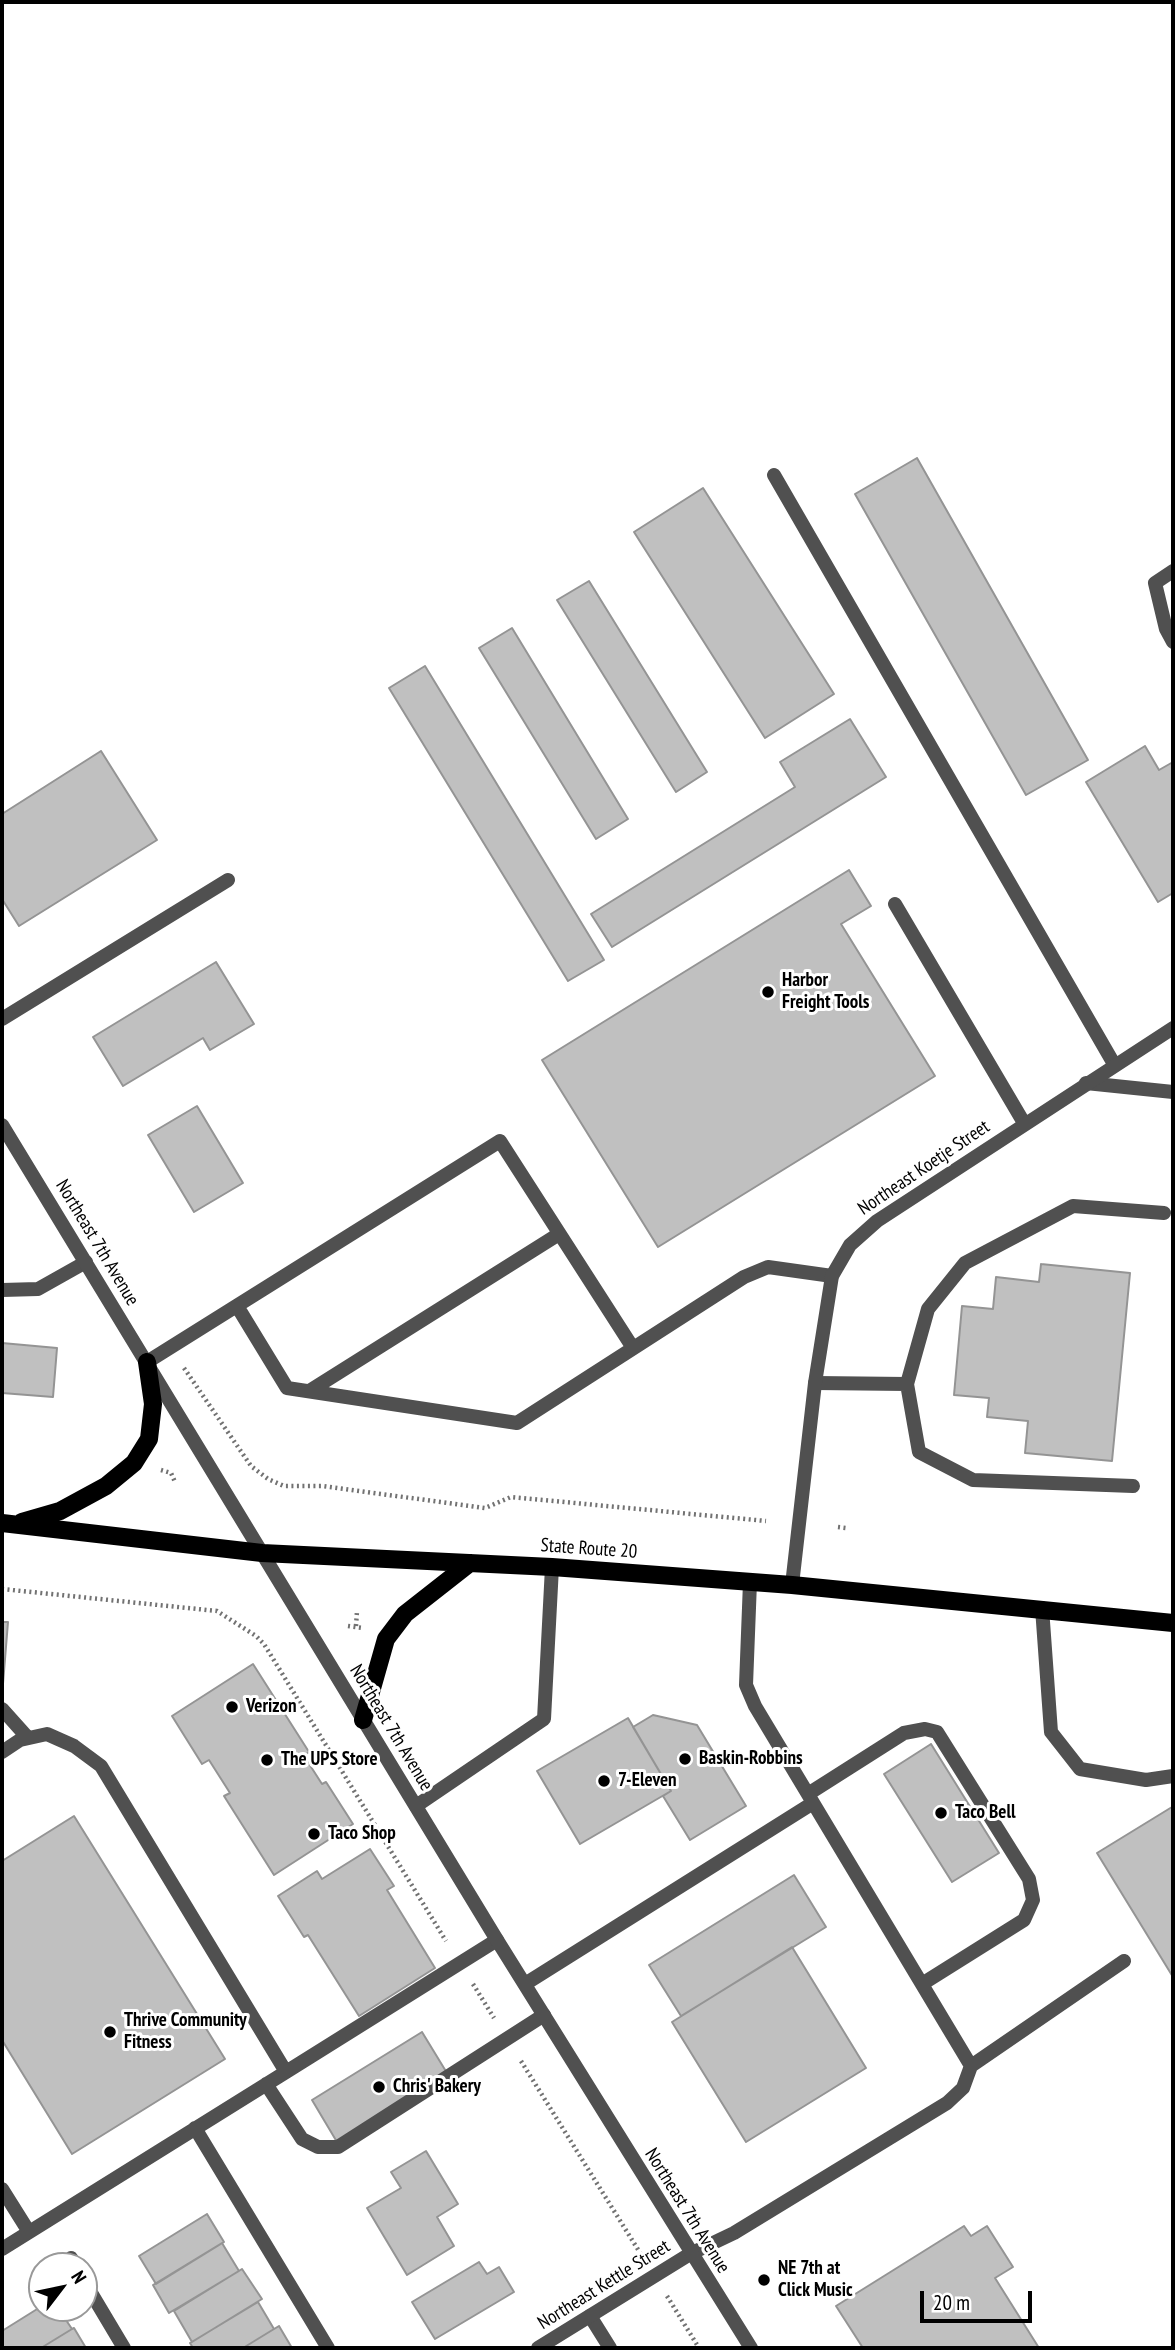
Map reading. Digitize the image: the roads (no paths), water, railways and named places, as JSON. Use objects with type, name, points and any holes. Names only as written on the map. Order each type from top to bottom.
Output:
[{"type":"main road","points":[[7,1524],[60,1511],[106,1486],[134,1463],[149,1439],[153,1404],[147,1362]]},
{"type":"main road","name":"State Route 20","points":[[7,1524],[262,1553],[552,1567],[792,1585],[1173,1623]]},
{"type":"main road","points":[[363,1720],[386,1639],[405,1614],[470,1563]]},
{"type":"street","points":[[774,475],[1114,1064]]},
{"type":"street","points":[[1173,571],[1155,583],[1166,629],[1173,642]]},
{"type":"street","points":[[2,1019],[228,880]]},
{"type":"street","points":[[895,904],[1024,1123]]},
{"type":"street","name":"Northeast Koetje Street","points":[[792,1585],[815,1382],[832,1276],[850,1245],[877,1221],[1173,1028]]},
{"type":"street","points":[[1086,1083],[1173,1092]]},
{"type":"street","name":"Northeast 7th Avenue","points":[[2,1125],[497,1940],[690,2254],[751,2348]]},
{"type":"street","points":[[147,1362],[500,1141],[633,1348]]},
{"type":"street","points":[[1133,1486],[973,1480],[919,1452],[907,1384],[928,1309],[965,1263],[1073,1206],[1164,1213]]},
{"type":"street","points":[[311,1390],[559,1234]]},
{"type":"street","points":[[2,1290],[38,1289],[86,1262]]},
{"type":"street","points":[[237,1306],[287,1388],[517,1423],[744,1277],[768,1267],[832,1276]]},
{"type":"street","points":[[815,1382],[907,1384]]},
{"type":"street","points":[[416,1806],[544,1719],[552,1567]]},
{"type":"street","points":[[750,1582],[746,1685],[971,2066],[1124,1961]]},
{"type":"street","points":[[1042,1608],[1051,1732],[1080,1769],[1146,1780],[1173,1776]]},
{"type":"street","points":[[2,1709],[28,1738]]},
{"type":"street","points":[[525,1984],[811,1799],[904,1733],[925,1729],[937,1732],[1029,1879],[1033,1900],[1024,1920],[922,1984]]},
{"type":"street","points":[[2,1752],[28,1738],[47,1734],[74,1746],[101,1766],[286,2071]]},
{"type":"street","points":[[2,2249],[497,1940]]},
{"type":"street","points":[[267,2084],[302,2139],[318,2147],[338,2147],[544,2015]]},
{"type":"street","name":"Northeast Kettle Street","points":[[538,2348],[690,2254],[734,2233],[947,2104],[963,2088],[971,2066]]},
{"type":"street","points":[[195,2128],[328,2348]]},
{"type":"street","points":[[2,2189],[29,2232]]},
{"type":"street","points":[[98,2304],[124,2348]]},
{"type":"street","points":[[590,2316],[610,2348]]},
{"type":"place","name":"Harbor Freight Tools","points":[[768,992]]},
{"type":"place","name":"Verizon","points":[[232,1707]]},
{"type":"place","name":"Baskin-Robbins","points":[[685,1759]]},
{"type":"place","name":"The UPS Store","points":[[267,1760]]},
{"type":"place","name":"7-Eleven","points":[[604,1781]]},
{"type":"place","name":"Taco Bell","points":[[941,1813]]},
{"type":"place","name":"Taco Shop","points":[[314,1834]]},
{"type":"place","name":"Thrive Community Fitness","points":[[110,2032]]},
{"type":"place","name":"Chris' Bakery","points":[[379,2087]]},
{"type":"place","name":"NE 7th at Click Music","points":[[764,2280]]}]
